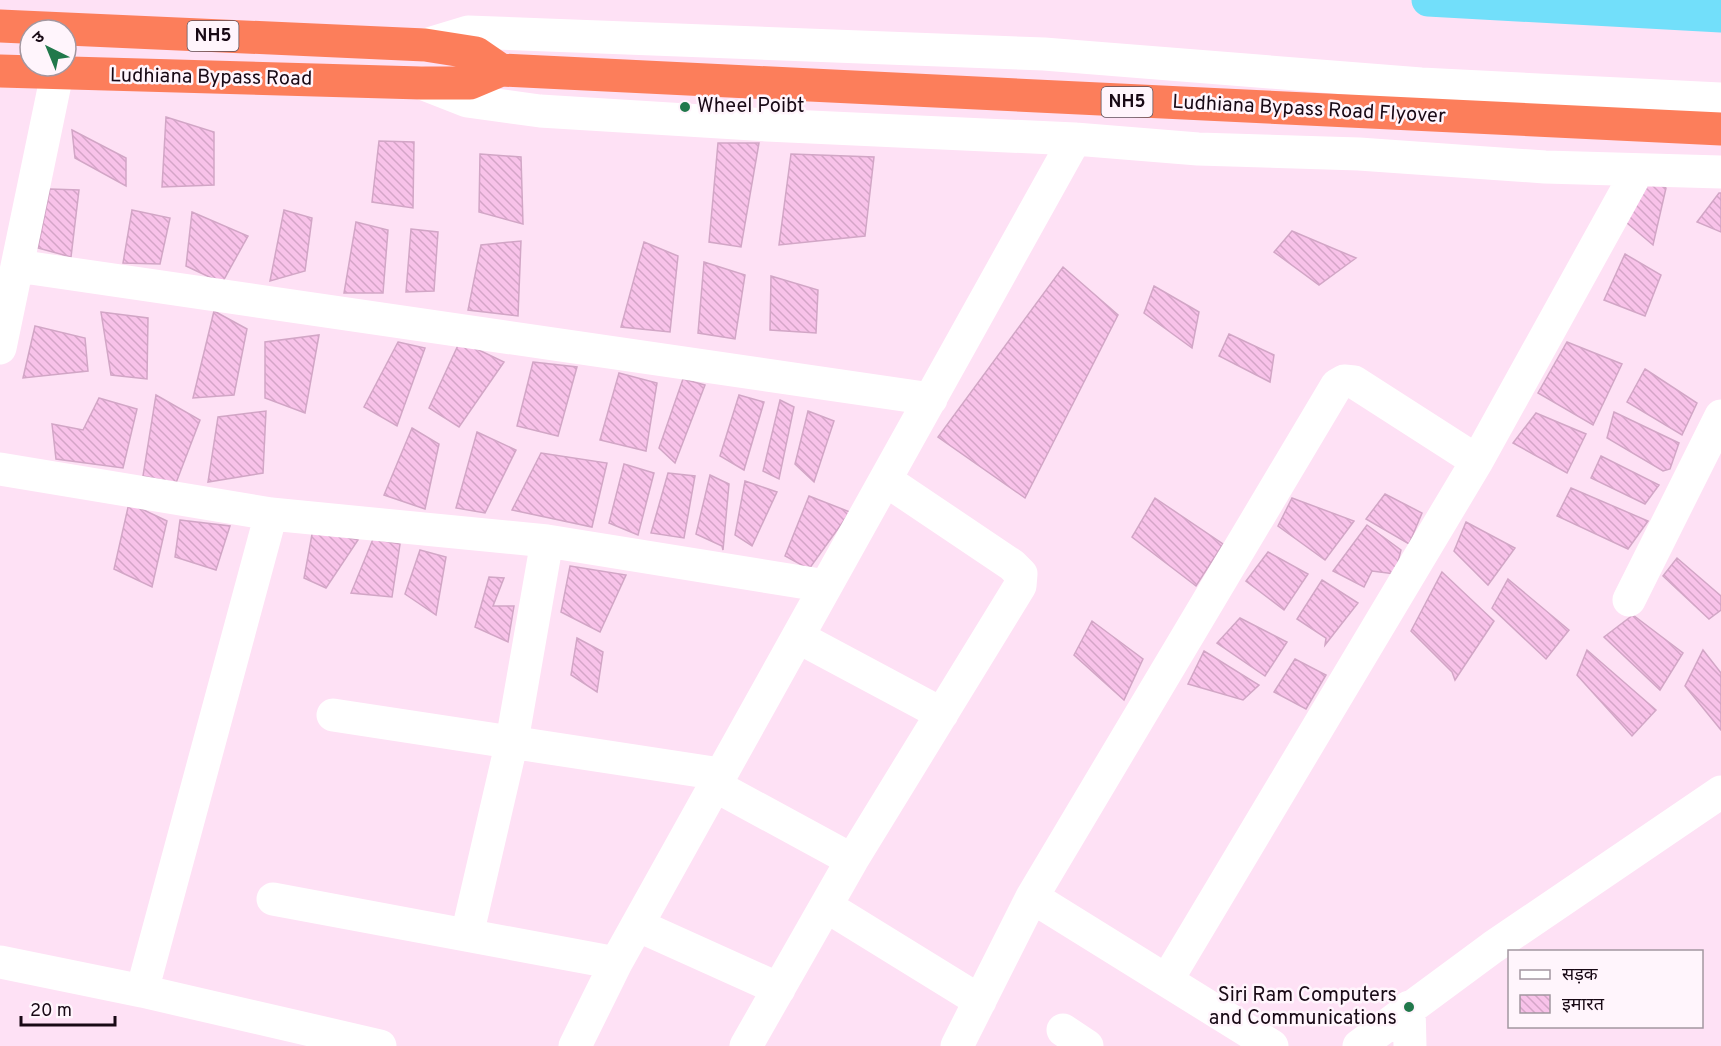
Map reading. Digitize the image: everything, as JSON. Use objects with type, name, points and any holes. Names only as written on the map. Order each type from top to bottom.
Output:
[{"type":"highway","name":"Ludhiana Bypass Road","points":[[0,26],[425,45]]},
{"type":"highway","name":"Ludhiana Bypass Road Flyover","points":[[425,45],[476,53],[501,70],[534,74],[1721,129]]},
{"type":"highway","name":"Ludhiana Bypass Road Flyover","points":[[421,83],[470,83],[501,70]]},
{"type":"highway","name":"Ludhiana Bypass Road","points":[[0,71],[18,72]]},
{"type":"highway","name":"Ludhiana Bypass Road","points":[[78,75],[421,83]]},
{"type":"street","points":[[425,45],[468,32],[836,44],[1044,54],[1421,84],[1721,99]]},
{"type":"street","points":[[0,348],[56,78]]},
{"type":"street","points":[[421,83],[467,101],[540,111],[767,125],[1075,139],[1198,149],[1359,154],[1545,168],[1721,172]]},
{"type":"street","points":[[575,1046],[616,963],[887,481],[1075,139]]},
{"type":"street","points":[[1167,980],[1478,461],[1638,170]]},
{"type":"street","points":[[17,266],[931,399]]},
{"type":"street","points":[[957,1046],[1032,897],[1337,385],[1344,381],[1354,382],[1478,461]]},
{"type":"street","points":[[1629,600],[1721,416]]},
{"type":"street","points":[[0,469],[271,514],[547,542],[826,586]]},
{"type":"street","points":[[746,1046],[852,860],[1020,586],[1021,574],[1012,565],[887,481]]},
{"type":"street","points":[[142,991],[271,514]]},
{"type":"street","points":[[467,935],[512,741],[547,542]]},
{"type":"street","points":[[798,637],[942,714]]},
{"type":"street","points":[[333,715],[512,741],[717,780],[852,860]]},
{"type":"street","points":[[1359,1046],[1493,947],[1721,792]]},
{"type":"street","points":[[1032,897],[1272,1046]]},
{"type":"street","points":[[273,899],[616,963]]},
{"type":"street","points":[[826,906],[980,1001]]},
{"type":"street","points":[[637,925],[779,989]]},
{"type":"street","points":[[0,962],[142,991],[380,1046]]},
{"type":"street","points":[[1409,1007],[1410,1046]]},
{"type":"building","points":[[166,117],[214,132],[214,185],[162,187]]},
{"type":"building","points":[[72,130],[126,158],[126,186],[75,158]]},
{"type":"building","points":[[379,141],[414,142],[413,208],[372,202]]},
{"type":"building","points":[[718,143],[759,143],[741,247],[709,242]]},
{"type":"building","points":[[480,154],[521,157],[523,224],[479,212]]},
{"type":"building","points":[[791,154],[874,157],[865,236],[779,245]]},
{"type":"building","points":[[1651,179],[1666,188],[1653,245],[1626,222]]},
{"type":"building","points":[[50,189],[79,190],[71,257],[38,248]]},
{"type":"building","points":[[1721,193],[1721,232],[1697,222]]},
{"type":"building","points":[[132,210],[170,218],[160,264],[123,263]]},
{"type":"building","points":[[284,210],[312,218],[305,271],[270,281]]},
{"type":"building","points":[[192,212],[248,236],[222,283],[186,266]]},
{"type":"building","points":[[356,222],[388,230],[383,293],[344,293]]},
{"type":"building","points":[[411,229],[438,232],[434,291],[406,292]]},
{"type":"building","points":[[1292,231],[1356,258],[1319,285],[1274,252]]},
{"type":"building","points":[[521,241],[518,316],[468,310],[481,245]]},
{"type":"building","points":[[644,242],[678,256],[670,332],[621,327]]},
{"type":"building","points":[[1625,254],[1661,275],[1645,316],[1604,300]]},
{"type":"building","points":[[704,262],[745,275],[735,339],[698,333]]},
{"type":"building","points":[[1063,267],[1118,315],[1025,498],[938,437]]},
{"type":"building","points":[[771,276],[818,290],[816,333],[770,330]]},
{"type":"building","points":[[1154,286],[1199,312],[1192,348],[1144,313]]},
{"type":"building","points":[[214,311],[247,329],[234,395],[193,398]]},
{"type":"building","points":[[101,312],[148,318],[147,379],[111,375]]},
{"type":"building","points":[[35,326],[85,338],[88,371],[23,378]]},
{"type":"building","points":[[1229,334],[1274,355],[1270,382],[1219,356]]},
{"type":"building","points":[[319,335],[305,413],[265,398],[265,342]]},
{"type":"building","points":[[460,341],[504,362],[459,427],[429,408]]},
{"type":"building","points":[[398,342],[425,348],[397,426],[364,407]]},
{"type":"building","points":[[1567,342],[1622,364],[1593,425],[1538,393]]},
{"type":"building","points":[[533,362],[577,367],[558,436],[517,426]]},
{"type":"building","points":[[1645,369],[1697,403],[1682,435],[1627,402]]},
{"type":"building","points":[[619,373],[657,383],[646,451],[600,440]]},
{"type":"building","points":[[683,379],[705,385],[675,463],[659,448]]},
{"type":"building","points":[[156,395],[200,420],[176,483],[143,476]]},
{"type":"building","points":[[739,395],[764,402],[744,470],[720,456]]},
{"type":"building","points":[[99,398],[137,409],[123,468],[56,459],[52,424],[83,430]]},
{"type":"building","points":[[780,400],[794,407],[779,479],[763,471]]},
{"type":"building","points":[[266,411],[263,473],[208,482],[218,417]]},
{"type":"building","points":[[808,411],[834,421],[814,482],[795,464]]},
{"type":"building","points":[[1614,412],[1679,443],[1670,469],[1663,471],[1607,438]]},
{"type":"building","points":[[1536,413],[1586,434],[1567,473],[1513,443]]},
{"type":"building","points":[[412,428],[439,444],[425,509],[384,495]]},
{"type":"building","points":[[477,432],[516,450],[485,513],[456,508]]},
{"type":"building","points":[[541,453],[607,463],[592,527],[512,510]]},
{"type":"building","points":[[1601,456],[1659,485],[1645,504],[1591,478]]},
{"type":"building","points":[[624,464],[654,473],[638,535],[609,523]]},
{"type":"building","points":[[668,473],[695,476],[684,538],[651,533]]},
{"type":"building","points":[[710,475],[729,484],[723,550],[722,546],[696,534]]},
{"type":"building","points":[[745,481],[777,492],[752,546],[735,535]]},
{"type":"building","points":[[1571,488],[1648,521],[1628,549],[1557,516]]},
{"type":"building","points":[[1385,494],[1422,513],[1409,544],[1366,519]]},
{"type":"building","points":[[809,496],[850,512],[809,569],[785,556]]},
{"type":"building","points":[[1155,498],[1223,544],[1196,586],[1132,537]]},
{"type":"building","points":[[1292,498],[1354,521],[1325,560],[1278,526]]},
{"type":"building","points":[[129,503],[167,521],[152,587],[114,569]]},
{"type":"building","points":[[180,520],[230,526],[216,570],[175,557]]},
{"type":"building","points":[[1466,522],[1515,548],[1488,585],[1454,551]]},
{"type":"building","points":[[1367,525],[1401,550],[1395,574],[1372,571],[1364,587],[1333,571]]},
{"type":"building","points":[[313,529],[358,540],[326,588],[304,578]]},
{"type":"building","points":[[373,539],[400,544],[392,597],[351,593]]},
{"type":"building","points":[[420,550],[446,557],[436,615],[405,594]]},
{"type":"building","points":[[1268,552],[1308,574],[1284,610],[1246,581]]},
{"type":"building","points":[[1677,558],[1721,596],[1721,610],[1709,619],[1663,576]]},
{"type":"building","points":[[570,566],[626,575],[600,632],[561,612]]},
{"type":"building","points":[[1442,572],[1494,621],[1455,680],[1452,672],[1411,631]]},
{"type":"building","points":[[489,577],[504,578],[493,606],[514,606],[508,642],[475,627]]},
{"type":"building","points":[[1508,579],[1569,630],[1546,659],[1492,608]]},
{"type":"building","points":[[1322,580],[1358,603],[1325,645],[1326,638],[1297,619]]},
{"type":"building","points":[[1633,615],[1683,653],[1660,690],[1604,637]]},
{"type":"building","points":[[1240,618],[1287,642],[1265,676],[1217,643]]},
{"type":"building","points":[[1092,621],[1143,659],[1124,700],[1074,655]]},
{"type":"building","points":[[577,638],[603,652],[597,692],[571,675]]},
{"type":"building","points":[[1587,650],[1656,710],[1632,736],[1577,675]]},
{"type":"building","points":[[1703,650],[1721,673],[1721,730],[1685,686]]},
{"type":"building","points":[[1204,651],[1259,685],[1243,700],[1188,684]]},
{"type":"building","points":[[1295,659],[1326,675],[1306,709],[1274,692]]},
{"type":"waterway","points":[[1428,0],[1721,16]]},
{"type":"place","name":"Wheel Poibt","points":[[685,107]]},
{"type":"place","name":"Siri Ram Computers and Communications","points":[[1409,1007]]}]
